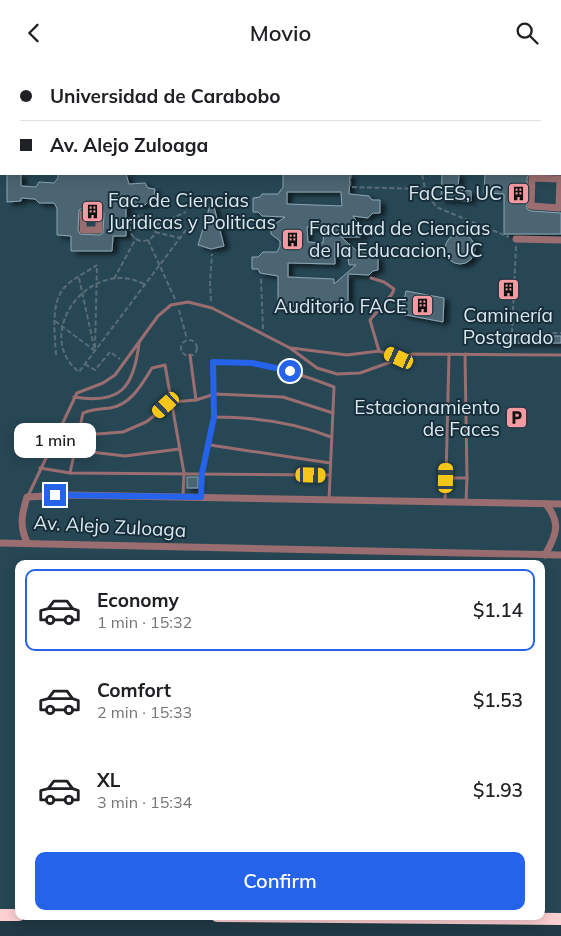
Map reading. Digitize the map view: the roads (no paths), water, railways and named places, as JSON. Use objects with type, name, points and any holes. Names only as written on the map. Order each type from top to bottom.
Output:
[{"type":"highway","points":[[0,915],[15,915]]},
{"type":"highway","points":[[545,919],[561,919]]},
{"type":"street","points":[[532,178],[560,179],[559,207],[531,207],[532,178]]},
{"type":"street","points":[[516,241],[561,240]]},
{"type":"street","name":"Av. Alejo Zuloaga","points":[[561,504],[69,495],[27,497],[21,514],[23,534],[27,542],[561,555]]},
{"type":"street","points":[[545,555],[556,535],[559,524],[554,512],[546,504]]},
{"type":"street","points":[[0,543],[27,542]]},
{"type":"lane","points":[[370,278],[384,282],[394,289],[370,320],[378,351]]},
{"type":"lane","points":[[27,497],[74,397],[81,389],[110,379],[158,316],[171,305],[177,303],[195,302],[212,308],[290,348],[317,368],[337,375],[360,373],[413,354],[561,355]]},
{"type":"lane","points":[[74,397],[106,398],[124,388],[132,380],[136,368],[139,342]]},
{"type":"lane","points":[[290,348],[347,355],[378,351],[399,358]]},
{"type":"lane","points":[[445,502],[449,354]]},
{"type":"lane","points":[[190,355],[196,400]]},
{"type":"lane","points":[[465,355],[466,502]]},
{"type":"lane","points":[[201,497],[202,473],[210,445],[214,417],[213,362],[252,363],[290,371],[334,387],[329,500]]},
{"type":"lane","points":[[70,473],[83,413],[101,408],[111,408],[127,401],[138,391],[152,368],[157,365],[165,365],[184,473],[183,497]]},
{"type":"lane","points":[[78,431],[97,434],[123,432],[146,422],[172,402],[196,400],[215,393],[283,397],[333,413]]},
{"type":"lane","points":[[214,417],[270,420],[313,430],[332,437]]},
{"type":"lane","points":[[210,445],[330,463]]},
{"type":"lane","points":[[74,450],[125,456],[179,449]]},
{"type":"lane","points":[[40,468],[70,473],[329,475]]},
{"type":"lane","points":[[446,478],[467,478]]},
{"type":"place","name":"FaCES, UC","points":[[518,193]]},
{"type":"place","name":"Fac. de Ciencias Juridicas y Politicas","points":[[92,211]]},
{"type":"place","name":"Facultad de Ciencias de la Educacion, UC","points":[[293,239]]},
{"type":"place","name":"Caminería Postgrado","points":[[508,289]]},
{"type":"place","name":"Auditorio FACE","points":[[423,306]]},
{"type":"place","name":"Estacionamiento de Faces","points":[[516,418]]}]
